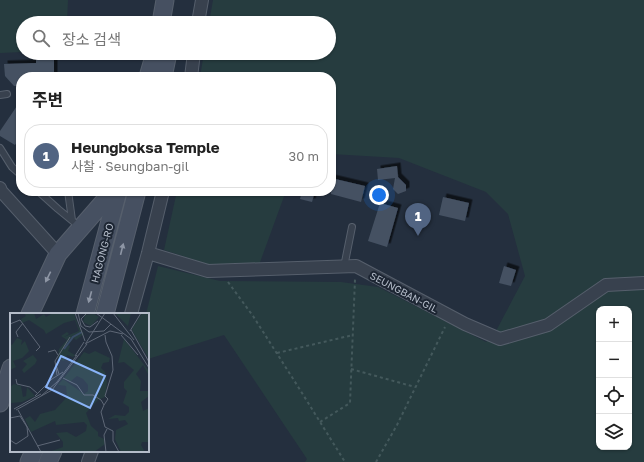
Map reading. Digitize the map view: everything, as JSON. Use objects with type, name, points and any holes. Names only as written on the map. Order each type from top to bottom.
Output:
[{"type":"street","points":[[162,16],[165,0]]},
{"type":"street","points":[[174,16],[177,0]]},
{"type":"street","points":[[199,16],[202,0]]},
{"type":"street","points":[[149,72],[153,60]]},
{"type":"street","points":[[164,72],[167,60]]},
{"type":"street","points":[[192,72],[193,60]]},
{"type":"street","points":[[0,188],[1,191],[58,254]]},
{"type":"street","points":[[30,313],[58,254],[77,224],[108,196]]},
{"type":"street","name":"HAGONG-RO","points":[[86,313],[117,196]]},
{"type":"street","name":"HAGONG-RO","points":[[105,313],[136,196]]},
{"type":"street","points":[[131,313],[162,196]]},
{"type":"street","points":[[148,253],[208,272],[350,266]]},
{"type":"street","name":"SEUNGBAN-GIL","points":[[350,266],[450,317],[500,339],[548,325],[606,285],[644,283]]},
{"type":"street","points":[[0,403],[10,371]]},
{"type":"street","points":[[29,462],[34,452]]},
{"type":"street","points":[[48,462],[53,452]]},
{"type":"lane","points":[[0,148],[12,167],[16,171]]},
{"type":"lane","points":[[44,196],[77,224]]},
{"type":"lane","points":[[69,196],[77,224]]},
{"type":"lane","points":[[350,266],[352,227]]},
{"type":"path","points":[[320,422],[350,403],[353,335],[350,266]]},
{"type":"path","points":[[220,271],[253,316],[344,462]]},
{"type":"path","points":[[376,462],[397,425],[450,317]]},
{"type":"path","points":[[277,353],[353,335]]},
{"type":"path","points":[[351,369],[415,388]]},
{"type":"green space","points":[[0,0],[68,0],[67,16],[16,16],[16,52],[0,53]]},
{"type":"green space","points":[[213,0],[644,0],[644,462],[305,462],[307,459],[224,335],[149,359],[149,313],[146,313],[158,266],[220,281],[341,282],[378,287],[486,342],[496,331],[525,276],[508,214],[486,192],[399,158],[336,154],[336,72],[201,72],[203,60],[336,60],[336,16],[210,16]]},
{"type":"green space","points":[[176,196],[284,196],[259,265],[213,266],[164,250]]},
{"type":"building","points":[[36,60],[54,60],[54,72],[16,72],[16,86],[14,86],[5,76],[4,64],[36,63]]},
{"type":"building","points":[[16,107],[15,145],[0,136],[0,131]]},
{"type":"building","points":[[397,166],[398,177],[406,185],[406,191],[398,194],[393,189],[395,178],[378,180],[377,169]]},
{"type":"building","points":[[336,179],[365,186],[361,202],[336,195]]},
{"type":"building","points":[[301,196],[314,196],[312,202],[300,199]]},
{"type":"building","points":[[443,197],[469,203],[465,221],[439,215]]},
{"type":"building","points":[[380,203],[398,208],[387,247],[368,241]]},
{"type":"building","points":[[504,266],[516,270],[511,286],[499,283]]},
{"type":"place","name":"Heungboksa Temple","points":[[418,236]]}]
